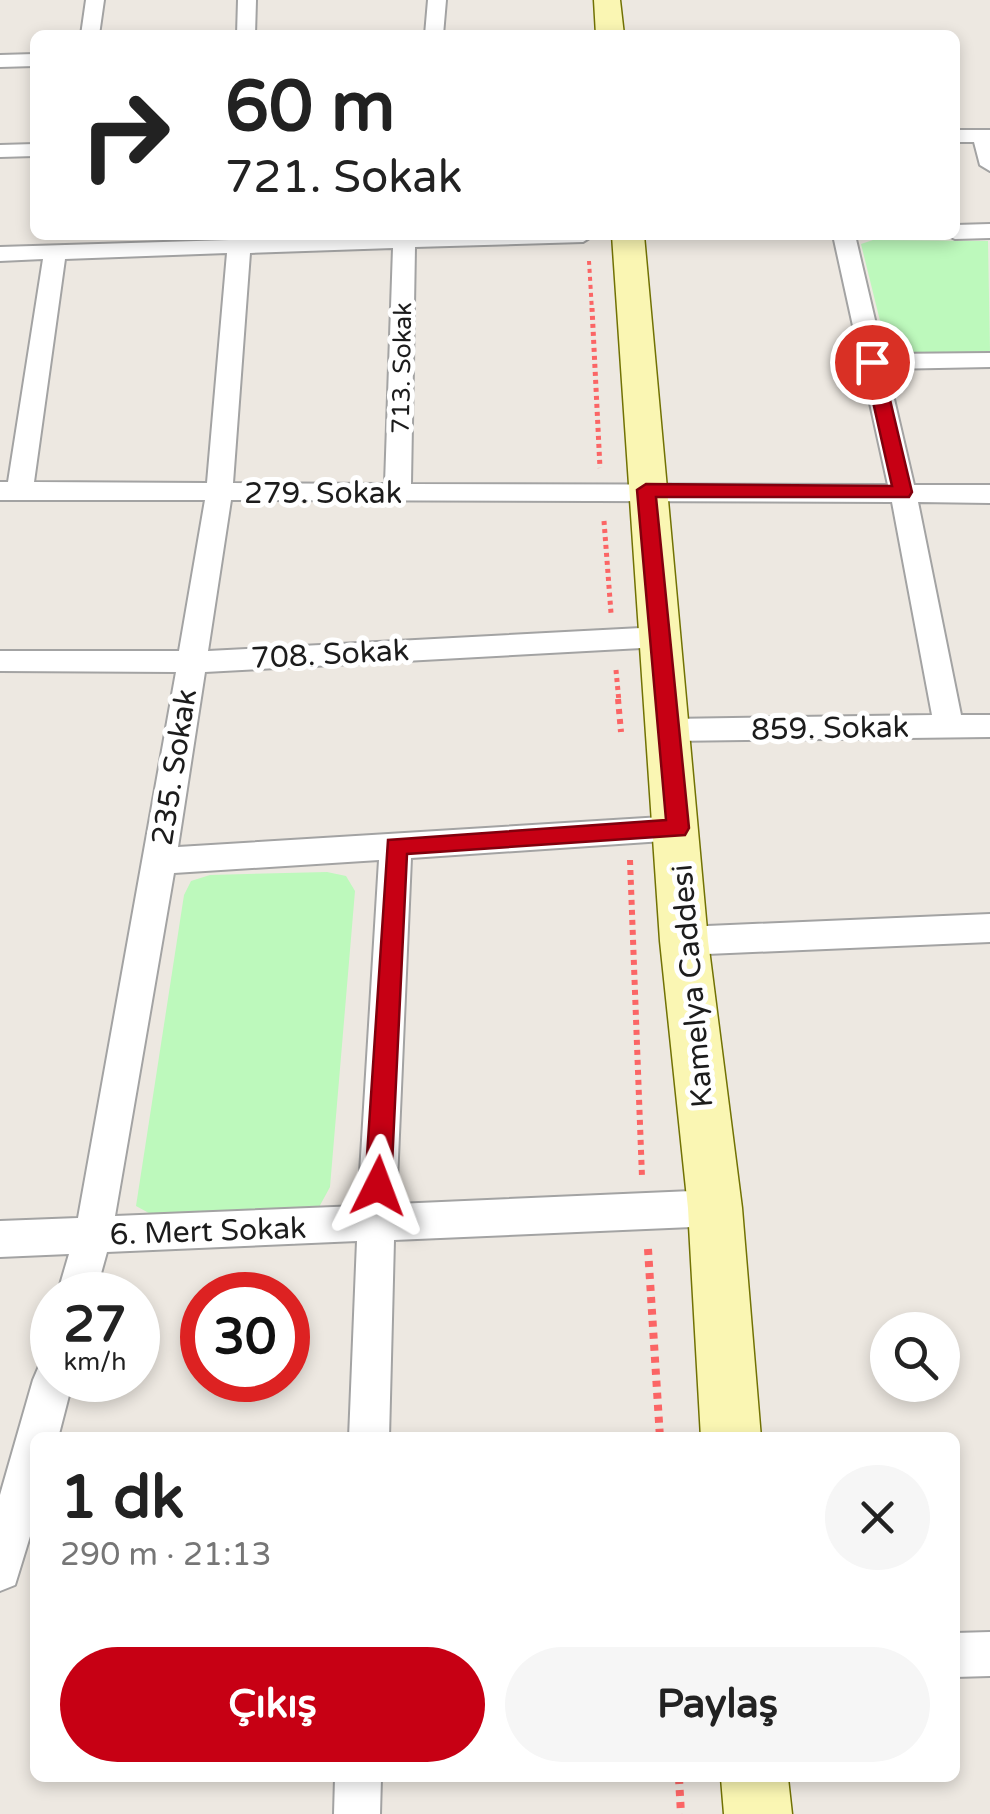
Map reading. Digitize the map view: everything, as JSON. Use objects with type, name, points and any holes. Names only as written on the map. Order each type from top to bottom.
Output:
[{"type":"main road","points":[[607,0],[610,30]]},
{"type":"main road","name":"Kamelya Caddesi","points":[[628,240],[684,941],[715,1208],[731,1432]]},
{"type":"main road","points":[[755,1782],[758,1814]]},
{"type":"street","points":[[91,30],[95,0]]},
{"type":"street","points":[[246,30],[247,0]]},
{"type":"street","points":[[435,30],[438,0]]},
{"type":"street","points":[[0,61],[30,60]]},
{"type":"street","points":[[960,136],[986,136],[990,165]]},
{"type":"street","points":[[0,151],[30,150]]},
{"type":"street","points":[[960,232],[990,232]]},
{"type":"street","points":[[0,254],[240,241],[455,240]]},
{"type":"street","points":[[845,240],[903,492],[949,727]]},
{"type":"street","name":"235. Sokak","points":[[83,1272],[93,1236],[160,861],[219,494],[240,241]]},
{"type":"street","name":"713. Sokak","points":[[398,493],[404,242]]},
{"type":"street","points":[[10,492],[55,252]]},
{"type":"street","points":[[872,362],[990,360]]},
{"type":"street","name":"279. Sokak","points":[[10,492],[646,490],[990,494]]},
{"type":"street","name":"708. Sokak","points":[[0,661],[190,662],[660,637]]},
{"type":"street","name":"859. Sokak","points":[[670,730],[990,726]]},
{"type":"street","points":[[160,861],[678,828]]},
{"type":"street","points":[[369,1432],[396,846]]},
{"type":"street","points":[[684,941],[990,928]]},
{"type":"street","name":"6. Mert Sokak","points":[[0,1240],[715,1208]]},
{"type":"street","points":[[39,1432],[47,1402]]},
{"type":"street","points":[[0,1570],[30,1462]]},
{"type":"street","points":[[960,1656],[990,1654]]},
{"type":"street","points":[[357,1814],[358,1782]]},
{"type":"path","points":[[679,1782],[681,1814]]},
{"type":"green space","points":[[873,240],[988,241],[990,352],[900,352],[886,345],[861,244]]},
{"type":"green space","points":[[327,872],[346,876],[355,891],[330,1187],[318,1209],[158,1218],[136,1206],[184,895],[191,881],[210,875]]},
{"type":"route","points":[[378,1186],[396,846],[678,828],[646,490],[903,492],[872,362]]}]
